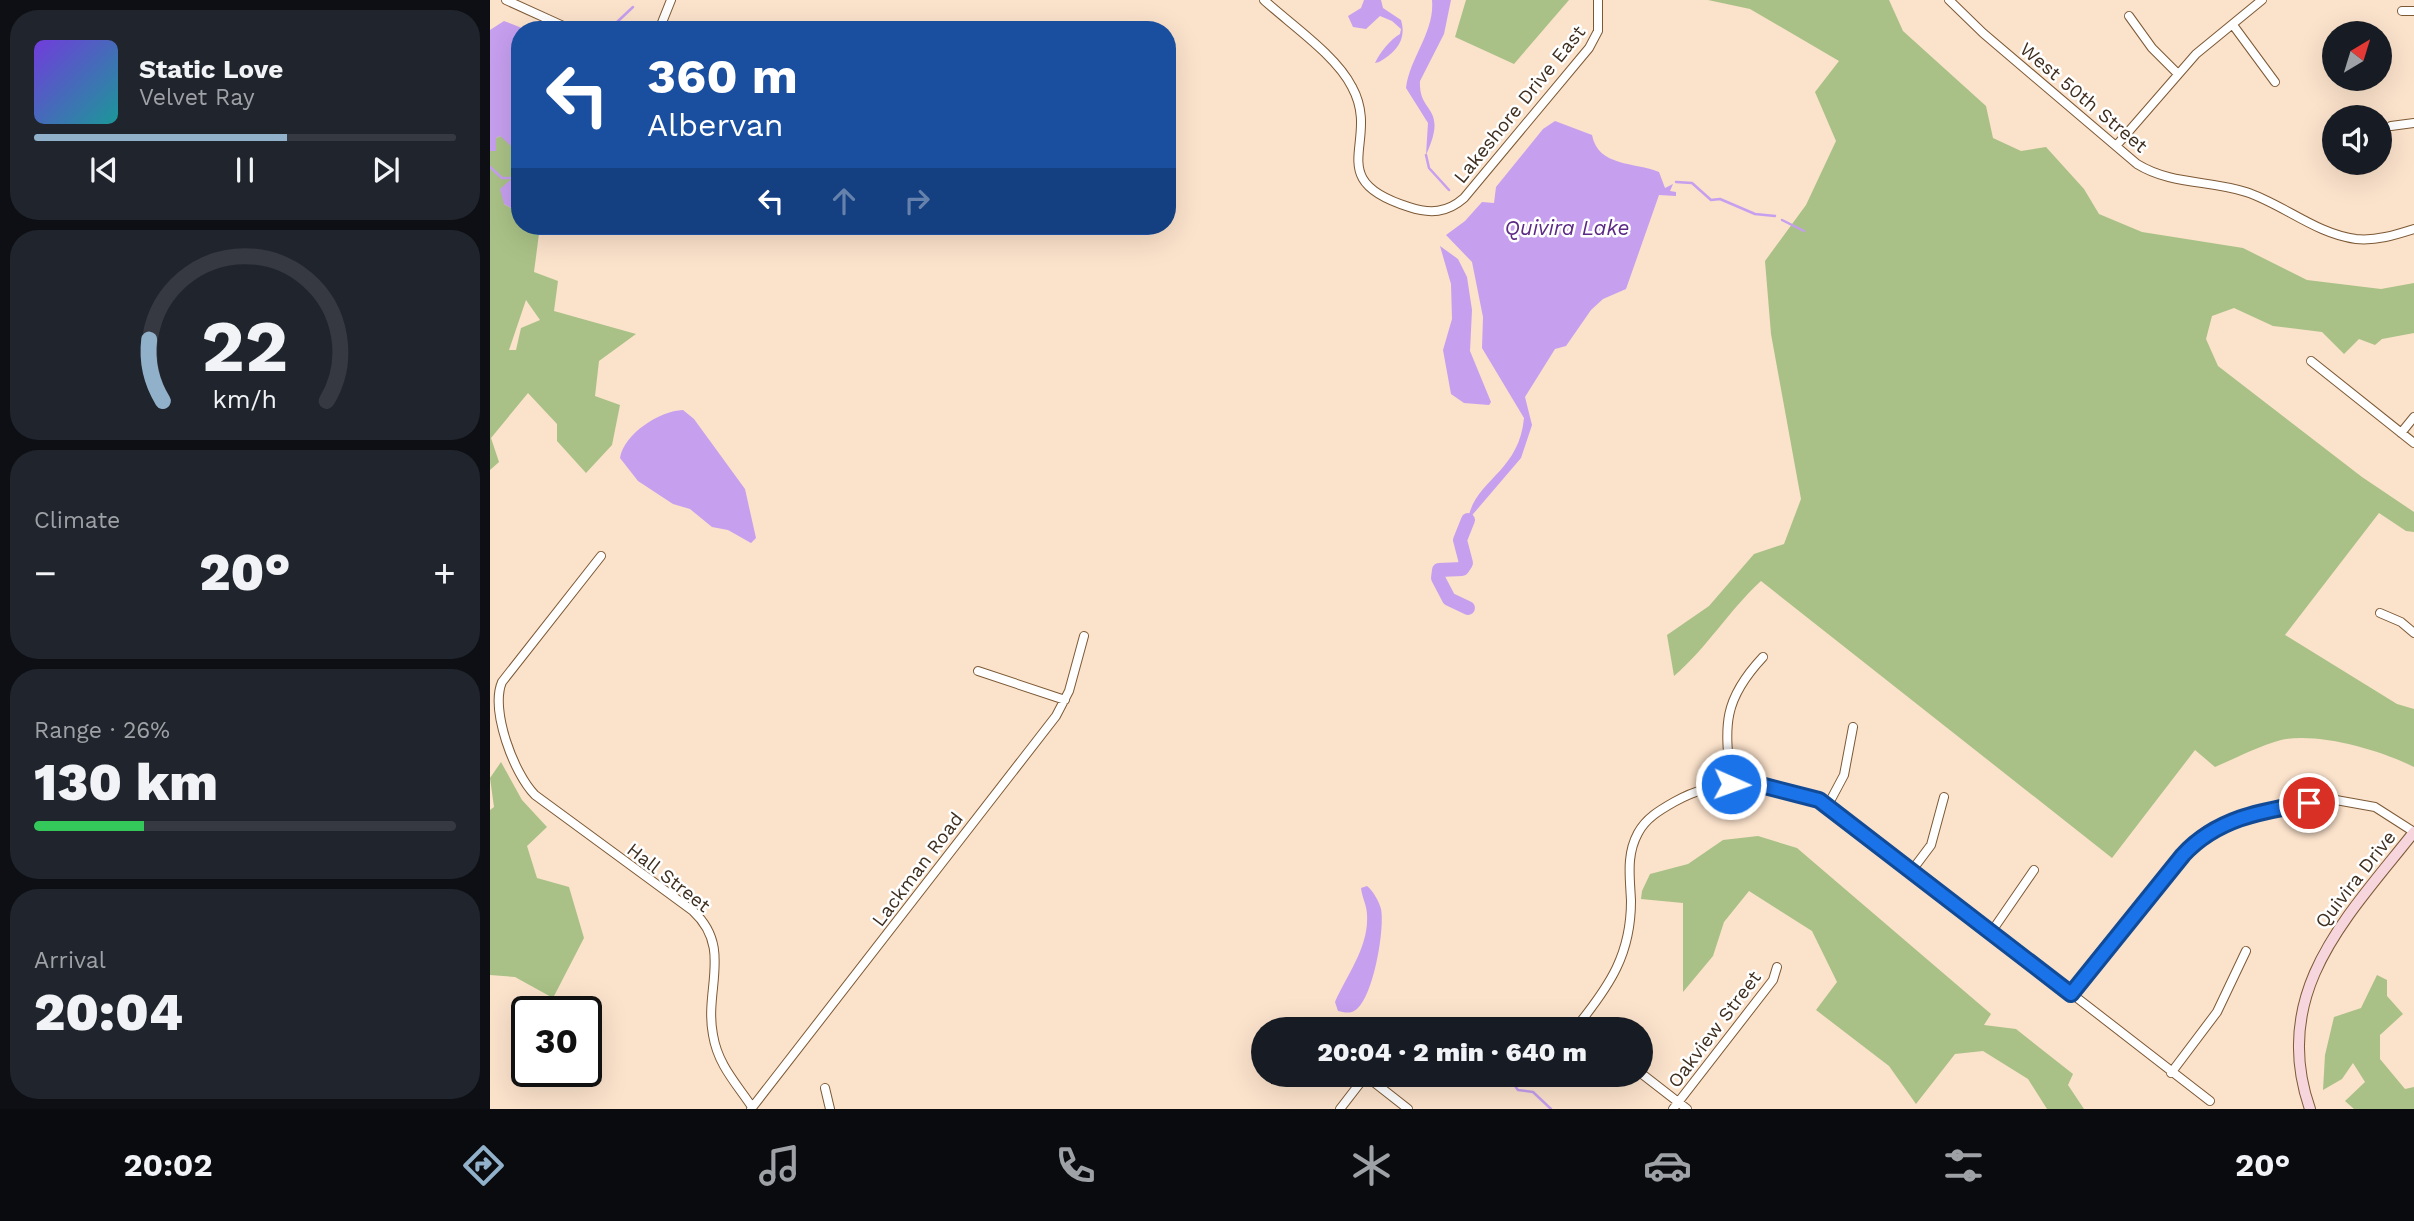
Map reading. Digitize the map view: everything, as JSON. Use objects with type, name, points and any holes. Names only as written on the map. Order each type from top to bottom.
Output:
[{"type":"main road","name":"Quivira Drive","points":[[2310,1109],[2302,1074],[2300,1041],[2308,986],[2325,948],[2414,832]]},
{"type":"street","points":[[506,0],[552,21]]},
{"type":"street","points":[[663,21],[671,0]]},
{"type":"street","name":"Lakeshore Drive East","points":[[1264,0],[1348,79],[1358,101],[1359,167],[1362,179],[1379,197],[1419,211],[1440,211],[1464,198],[1589,48],[1598,32],[1598,0]]},
{"type":"street","name":"West 50th Street","points":[[1949,0],[2137,164],[2161,176],[2249,193],[2342,235],[2371,239],[2414,229]]},
{"type":"street","points":[[2116,146],[2196,54],[2262,0]]},
{"type":"street","points":[[2402,11],[2414,12]]},
{"type":"street","points":[[2129,16],[2152,48],[2178,74]]},
{"type":"street","points":[[2234,25],[2276,82]]},
{"type":"street","points":[[2392,126],[2414,123]]},
{"type":"street","points":[[2311,361],[2414,443]]},
{"type":"street","points":[[2401,433],[2414,417]]},
{"type":"street","name":"Hall Street","points":[[601,556],[502,682],[497,690],[493,708],[511,756],[530,789],[693,911],[709,930],[716,954],[711,1019],[715,1043],[722,1065],[751,1108]]},
{"type":"street","points":[[2380,613],[2392,617],[2414,633]]},
{"type":"street","name":"Lackman Road","points":[[751,1108],[1056,716],[1065,700],[1084,636]]},
{"type":"street","points":[[1731,784],[1727,724],[1731,701],[1744,678],[1763,657]]},
{"type":"street","points":[[978,671],[1065,700]]},
{"type":"street","points":[[1828,806],[1844,775],[1853,727]]},
{"type":"street","points":[[1587,1017],[1620,964],[1629,925],[1630,854],[1638,833],[1658,811],[1689,793],[1731,784],[1753,783],[1787,789],[1828,806],[2210,1101]]},
{"type":"street","points":[[1913,869],[1931,845],[1944,797]]},
{"type":"street","points":[[2071,994],[2183,855],[2224,824],[2267,810],[2336,800],[2375,807],[2414,832]]},
{"type":"street","points":[[1992,931],[2034,870]]},
{"type":"street","points":[[2171,1073],[2217,1012],[2246,951]]},
{"type":"street","name":"Oakview Street","points":[[1675,1106],[1773,980],[1777,967]]},
{"type":"street","points":[[1653,1085],[1675,1106],[1687,1109]]},
{"type":"street","points":[[1340,1109],[1357,1087]]},
{"type":"street","points":[[1381,1087],[1409,1109]]},
{"type":"street","points":[[825,1088],[830,1109]]},
{"type":"green space","points":[[1466,0],[1569,0],[1514,64],[1455,37]]},
{"type":"green space","points":[[1708,0],[1889,0],[1903,31],[1986,106],[1993,138],[2021,151],[2046,147],[2084,189],[2099,214],[2142,232],[2243,248],[2307,280],[2381,289],[2414,283],[2414,333],[2382,339],[2375,345],[2359,339],[2344,354],[2322,332],[2273,326],[2234,308],[2212,316],[2206,339],[2218,366],[2362,477],[2414,512],[2414,532],[2406,531],[2379,513],[2285,635],[2397,704],[2414,709],[2414,767],[2367,749],[2313,738],[2281,740],[2215,767],[2195,750],[2112,858],[1761,581],[1674,676],[1667,635],[1709,606],[1754,554],[1784,544],[1801,499],[1771,334],[1765,261],[1806,205],[1836,141],[1815,92],[1839,61],[1750,9]]},
{"type":"green space","points":[[500,136],[511,144],[511,187],[504,204],[511,208],[511,235],[539,235],[534,272],[558,281],[554,311],[636,334],[599,361],[595,396],[620,405],[612,445],[586,473],[557,441],[557,424],[528,393],[491,438],[499,462],[490,470],[490,151],[496,151],[496,138]],"holes":[[[526,300],[540,320],[521,328],[516,350],[509,350]]]},
{"type":"green space","points":[[501,762],[522,800],[547,827],[527,846],[537,878],[569,887],[584,938],[554,996],[515,977],[490,975],[490,810],[494,807],[490,778]]},
{"type":"green space","points":[[1758,836],[1797,848],[1991,1014],[1984,1025],[2016,1029],[2073,1074],[2068,1085],[2084,1109],[2047,1109],[2028,1079],[1983,1051],[1955,1054],[1916,1104],[1889,1066],[1816,1010],[1837,982],[1812,931],[1749,891],[1724,922],[1713,956],[1683,992],[1683,903],[1641,899],[1650,874],[1688,864],[1723,840]]},
{"type":"green space","points":[[2377,975],[2387,980],[2387,996],[2403,1014],[2380,1035],[2380,1059],[2405,1089],[2414,1087],[2414,1109],[2354,1109],[2345,1101],[2365,1082],[2353,1063],[2342,1079],[2323,1090],[2325,1055],[2334,1017],[2361,1008]]},
{"type":"water","points":[[1364,0],[1381,0],[1383,8],[1401,20],[1402,34],[1399,45],[1375,63],[1386,46],[1400,34],[1401,29],[1380,16],[1366,29],[1353,27],[1348,16],[1361,8]]},
{"type":"water","points":[[1432,0],[1451,0],[1444,34],[1420,81],[1423,100],[1434,119],[1432,139],[1426,155],[1428,123],[1406,88],[1430,23]]},
{"type":"water","points":[[504,21],[511,24],[511,146],[500,136],[496,138],[496,151],[490,151],[490,30]]},
{"type":"water","name":"Quivira Lake","points":[[1555,121],[1592,135],[1602,153],[1610,158],[1659,172],[1665,188],[1673,184],[1670,191],[1676,192],[1676,196],[1659,195],[1626,289],[1603,299],[1591,310],[1566,346],[1555,349],[1525,397],[1532,425],[1521,458],[1468,520],[1479,495],[1514,452],[1524,418],[1482,348],[1483,317],[1472,262],[1446,235],[1465,221],[1482,202],[1494,203],[1496,187],[1543,129]]},
{"type":"water","points":[[511,179],[511,208],[504,204],[500,189]]},
{"type":"water","points":[[1440,246],[1458,259],[1467,277],[1472,310],[1470,351],[1491,402],[1489,405],[1464,403],[1451,394],[1443,350],[1452,319],[1451,284]]},
{"type":"water","points":[[683,410],[694,419],[745,489],[756,538],[751,543],[728,530],[712,527],[690,509],[673,504],[638,481],[620,458],[628,441],[644,425],[674,411]]},
{"type":"water","points":[[1367,886],[1376,896],[1381,909],[1376,964],[1361,1005],[1352,1012],[1342,1012],[1338,1011],[1335,1002],[1365,938],[1367,911],[1361,888]]},
{"type":"waterway","points":[[618,21],[633,7]]},
{"type":"waterway","points":[[1426,155],[1429,168],[1449,190]]},
{"type":"waterway","points":[[490,167],[502,178],[510,178]]},
{"type":"waterway","points":[[1676,182],[1692,183],[1711,200],[1720,199],[1755,214],[1775,216]]},
{"type":"waterway","points":[[1782,220],[1804,231]]},
{"type":"waterway","points":[[1468,520],[1460,540],[1466,563],[1462,569],[1439,570],[1438,578],[1449,599],[1468,608]]},
{"type":"waterway","points":[[1516,1087],[1518,1090],[1533,1092],[1551,1109]]},
{"type":"route","points":[[1731,784],[1753,783],[1787,789],[1819,800],[1913,869],[2071,994],[2191,846],[2224,824],[2240,818],[2309,803]]}]
